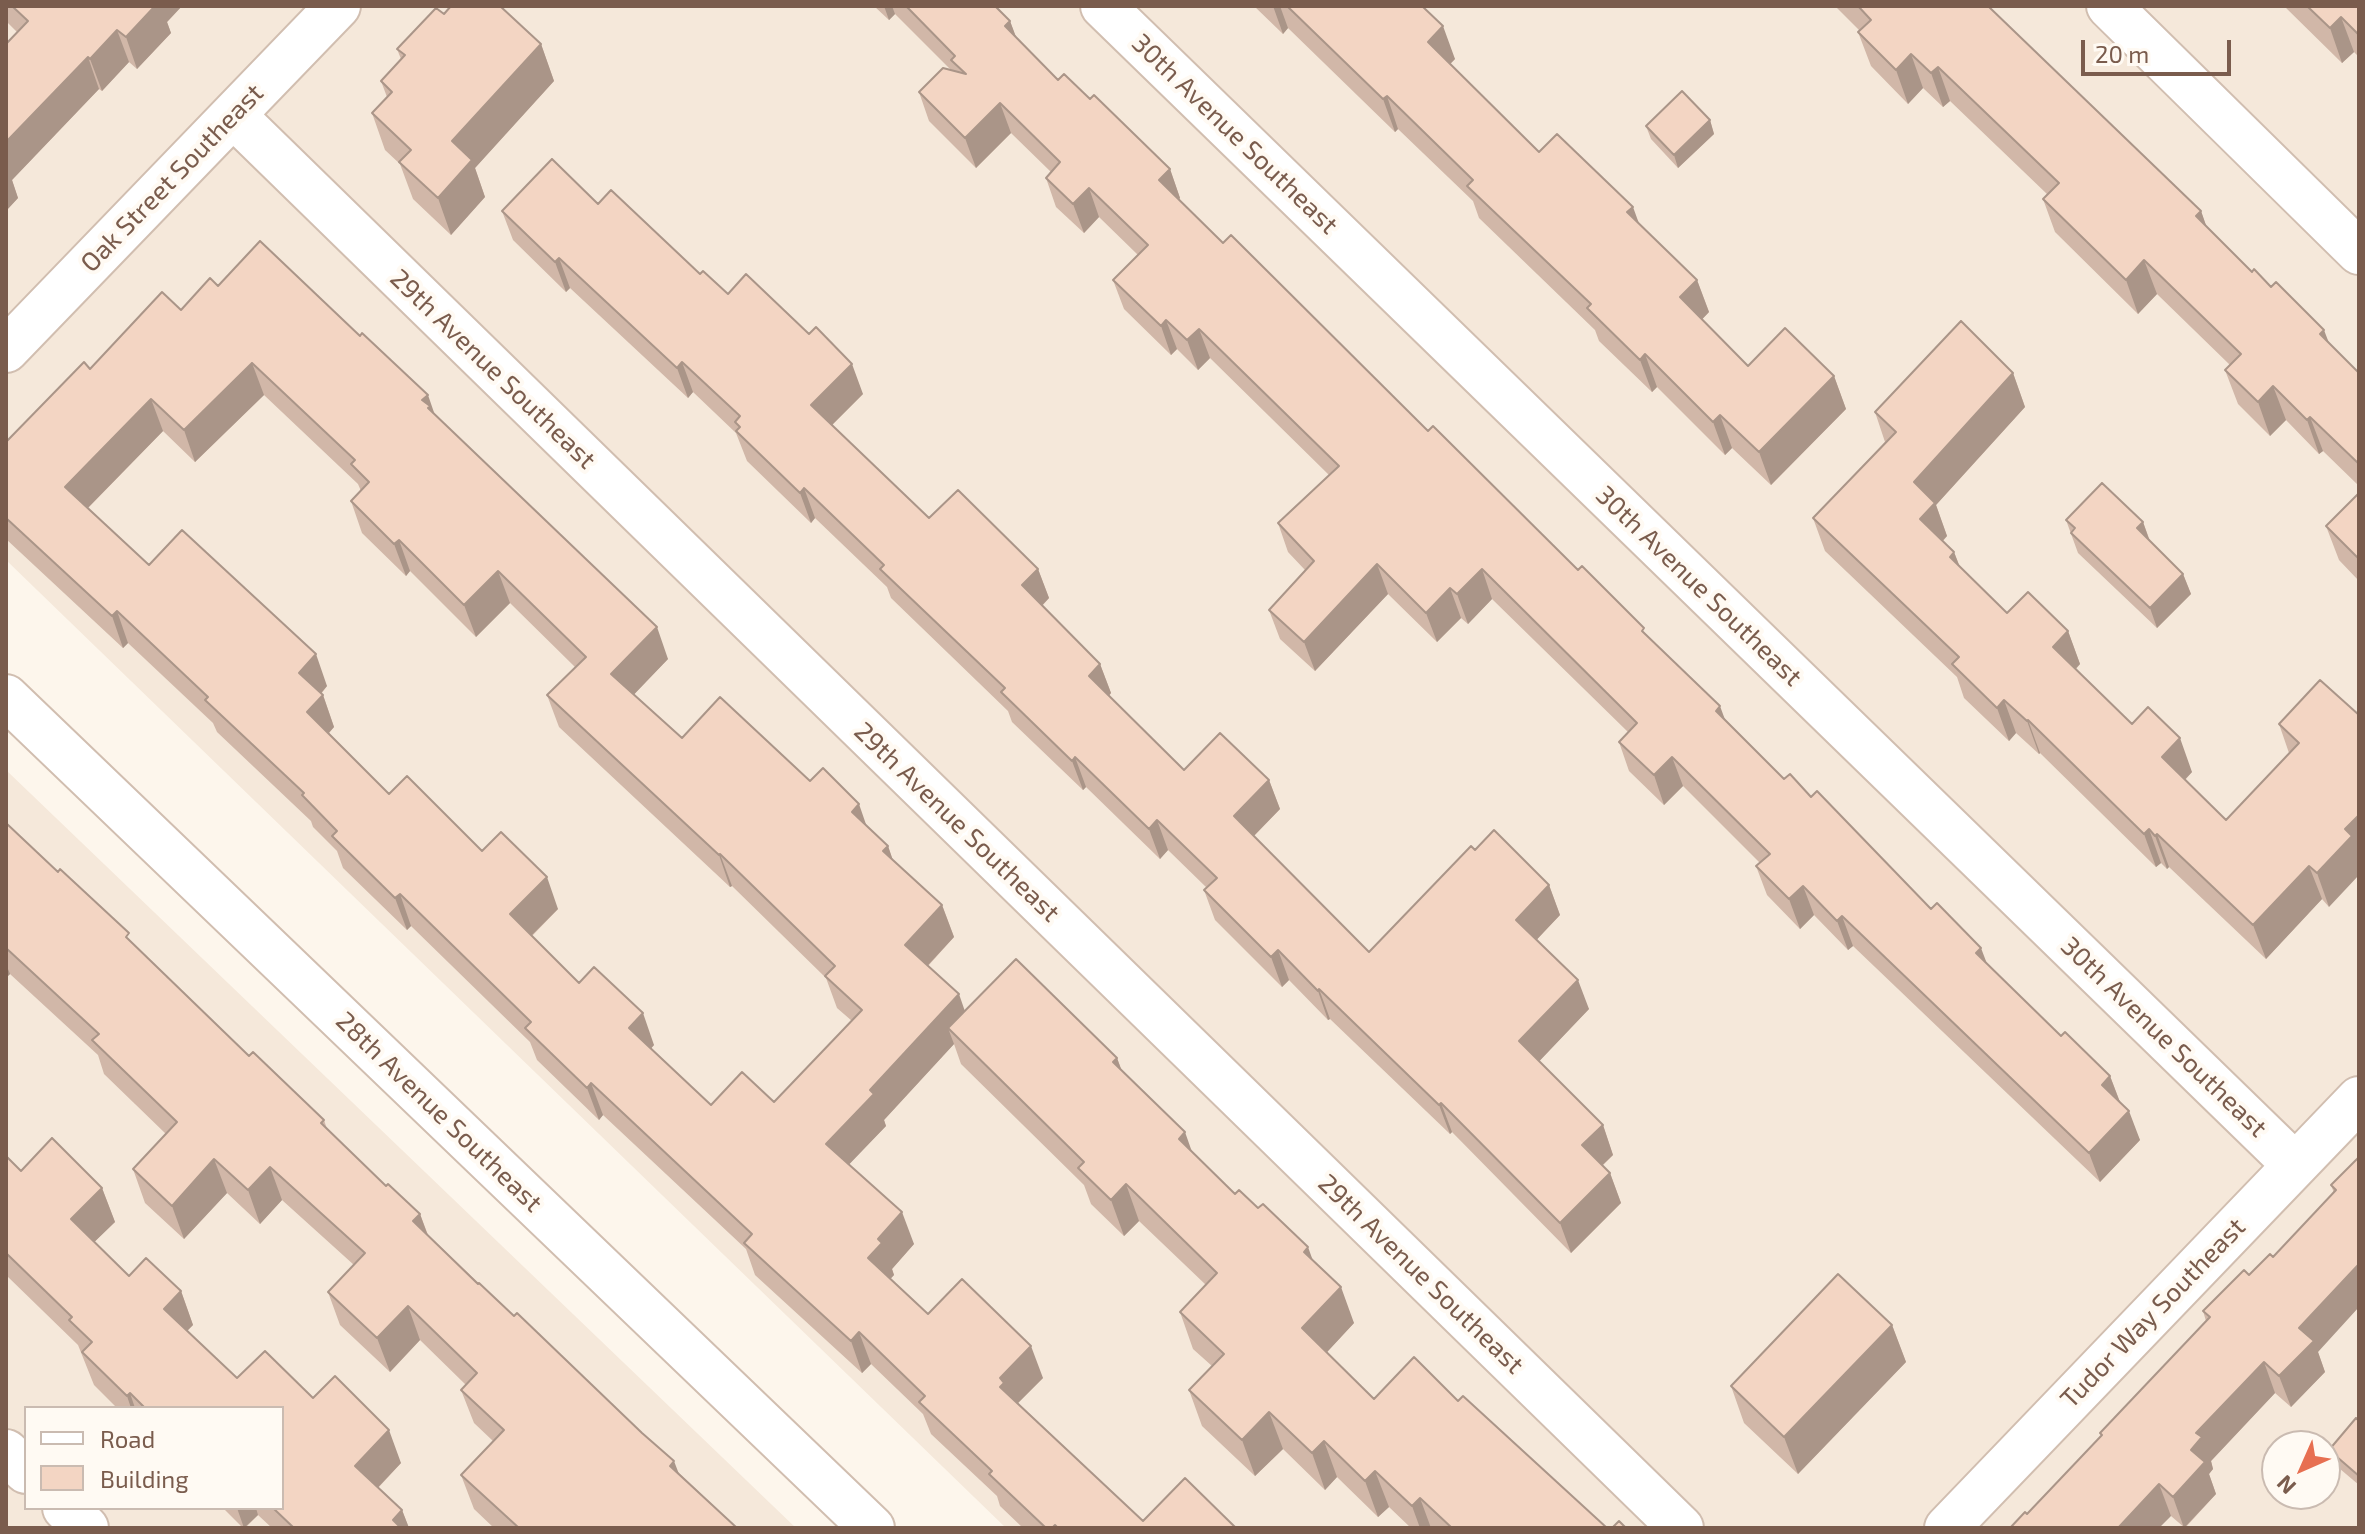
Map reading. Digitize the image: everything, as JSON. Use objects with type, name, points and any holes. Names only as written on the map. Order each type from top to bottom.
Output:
[{"type":"street","name":"Oak Street Southeast","points":[[6,350],[338,6]]},
{"type":"street","name":"30th Avenue Southeast","points":[[1103,6],[2295,1165]]},
{"type":"street","points":[[2109,6],[2359,252]]},
{"type":"street","name":"29th Avenue Southeast","points":[[233,115],[1681,1528]]},
{"type":"street","name":"28th Avenue Southeast","points":[[6,697],[872,1528]]},
{"type":"street","name":"Tudor Way Southeast","points":[[1947,1528],[2359,1099]]},
{"type":"street","points":[[67,1510],[86,1528]]},
{"type":"shaded area","points":[[6,6],[2359,6],[2359,1528],[1006,1528],[6,560]]},
{"type":"shaded area","points":[[6,770],[796,1528],[6,1528]]},
{"type":"building","points":[[12,6],[155,6],[126,37],[117,30],[6,142],[6,44],[28,21]]},
{"type":"building","points":[[451,6],[500,6],[541,44],[452,141],[472,160],[438,198],[399,162],[411,150],[372,113],[392,92],[381,81],[405,55],[397,49],[436,8],[444,14]]},
{"type":"building","points":[[906,6],[995,6],[1010,21],[1005,26],[1058,80],[1064,74],[1090,99],[1094,95],[1170,169],[1159,180],[1223,243],[1231,235],[1428,431],[1433,426],[1578,570],[1582,566],[1644,628],[1642,631],[1720,706],[1716,711],[1784,779],[1790,774],[1811,797],[1817,791],[1931,909],[1937,903],[1981,948],[1976,953],[2061,1036],[2065,1032],[2110,1076],[2102,1085],[2129,1111],[2089,1153],[1842,916],[1837,921],[1803,886],[1789,899],[1756,866],[1770,854],[1672,757],[1654,775],[1619,742],[1637,723],[1482,569],[1457,594],[1450,588],[1426,613],[1377,564],[1304,642],[1269,610],[1314,561],[1278,523],[1339,466],[1199,329],[1187,340],[1166,320],[1161,326],[1113,280],[1148,245],[1089,188],[1073,204],[1046,178],[1060,162],[1000,103],[965,138],[919,92],[943,68],[966,74],[951,60],[955,56]]},
{"type":"building","points":[[1287,6],[1422,6],[1443,26],[1428,42],[1539,152],[1557,134],[1633,207],[1627,212],[1697,280],[1680,297],[1748,366],[1785,328],[1834,376],[1759,452],[1720,415],[1713,422],[1645,354],[1640,360],[1587,308],[1591,304],[1467,186],[1473,180],[1387,96],[1383,99]]},
{"type":"building","points":[[1858,6],[1988,6],[2201,211],[2196,216],[2252,272],[2254,269],[2271,287],[2276,282],[2324,330],[2320,334],[2359,373],[2359,464],[2273,386],[2258,402],[2225,370],[2241,354],[2144,260],[2126,280],[2043,199],[2059,183],[1938,67],[1931,73],[1911,54],[1896,70],[1858,32],[1871,20]]},
{"type":"building","points":[[2307,6],[2359,6],[2359,35],[2341,17],[2330,28]]},
{"type":"building","points":[[1682,91],[1710,120],[1674,155],[1646,126]]},
{"type":"building","points":[[552,159],[598,204],[611,190],[700,274],[703,271],[728,294],[746,274],[809,334],[816,327],[852,364],[811,405],[929,518],[958,490],[1038,569],[1022,585],[1100,664],[1089,676],[1184,770],[1220,733],[1269,780],[1234,816],[1369,952],[1471,846],[1475,850],[1494,830],[1549,885],[1516,920],[1578,980],[1519,1041],[1603,1125],[1582,1145],[1610,1173],[1560,1223],[1441,1103],[1439,1105],[1278,950],[1271,957],[1204,890],[1217,878],[1157,820],[1149,829],[1075,757],[1072,761],[1001,692],[1005,688],[880,569],[884,565],[804,488],[800,493],[736,431],[740,427],[735,422],[740,416],[682,362],[677,368],[559,258],[555,262],[502,211]]},
{"type":"building","points":[[260,241],[360,336],[362,333],[428,395],[422,400],[430,406],[428,408],[657,627],[611,674],[682,738],[720,697],[810,781],[823,768],[859,804],[852,812],[888,846],[883,851],[942,905],[905,945],[959,994],[870,1090],[874,1094],[826,1144],[902,1212],[878,1239],[882,1243],[868,1258],[928,1314],[962,1279],[1031,1346],[1000,1378],[1004,1383],[1000,1387],[1143,1521],[1185,1478],[1236,1528],[1058,1528],[1055,1525],[1046,1528],[989,1474],[992,1471],[919,1402],[925,1396],[859,1332],[851,1341],[744,1243],[752,1234],[591,1083],[587,1088],[525,1028],[531,1022],[400,894],[395,898],[332,836],[337,831],[302,795],[304,793],[205,700],[208,697],[117,611],[112,616],[6,518],[6,442],[84,362],[90,369],[162,292],[181,310],[210,278],[218,286]],"holes":[[[252,363],[355,460],[351,464],[369,482],[351,501],[394,544],[399,540],[464,605],[498,571],[586,657],[547,695],[720,854],[835,966],[825,976],[862,1010],[774,1102],[742,1072],[711,1105],[629,1028],[643,1013],[594,967],[579,983],[510,914],[547,877],[501,832],[482,851],[407,776],[389,794],[307,712],[323,695],[299,673],[316,654],[182,530],[149,565],[65,487],[151,399],[184,430]]]},
{"type":"building","points":[[1961,321],[2013,373],[1914,482],[1935,503],[1920,519],[1954,552],[1950,557],[2007,613],[2028,592],[2068,631],[2053,647],[2132,724],[2148,707],[2180,738],[2162,757],[2226,820],[2299,743],[2279,724],[2320,680],[2359,715],[2359,815],[2345,829],[2352,836],[2317,873],[2309,866],[2253,925],[2157,834],[2155,836],[2149,829],[2144,834],[2028,720],[2004,700],[1997,708],[1952,664],[1959,657],[1813,518],[1896,432],[1875,412]]},
{"type":"building","points":[[2102,483],[2143,522],[2137,528],[2183,574],[2150,608],[2071,533],[2075,528],[2066,520]]},
{"type":"building","points":[[2359,493],[2359,559],[2326,526]]},
{"type":"building","points":[[6,823],[129,933],[126,937],[249,1056],[253,1052],[324,1120],[321,1123],[420,1214],[413,1221],[514,1316],[517,1313],[674,1461],[670,1466],[737,1528],[519,1528],[461,1475],[504,1430],[461,1390],[477,1373],[408,1306],[377,1338],[328,1292],[365,1253],[270,1167],[248,1190],[214,1159],[172,1206],[133,1169],[177,1122],[92,1040],[99,1034],[6,948]]},
{"type":"building","points":[[1016,959],[1117,1058],[1113,1062],[1185,1132],[1179,1139],[1235,1194],[1239,1190],[1258,1208],[1263,1204],[1308,1247],[1304,1252],[1341,1287],[1302,1328],[1374,1399],[1414,1357],[1458,1401],[1463,1396],[1607,1528],[1452,1528],[1420,1498],[1412,1506],[1375,1471],[1365,1481],[1324,1441],[1312,1453],[1269,1412],[1242,1440],[1189,1390],[1224,1354],[1180,1312],[1217,1273],[1126,1184],[1111,1200],[1078,1168],[1084,1162],[948,1028]]},
{"type":"building","points":[[52,1138],[102,1188],[71,1219],[129,1276],[146,1258],[181,1291],[164,1309],[237,1378],[265,1351],[313,1398],[335,1376],[389,1430],[355,1466],[402,1510],[393,1520],[401,1528],[294,1528],[275,1510],[284,1510],[284,1406],[143,1406],[130,1393],[127,1396],[82,1352],[92,1342],[69,1320],[72,1317],[6,1253],[6,1156],[21,1171]]},
{"type":"building","points":[[2359,1157],[2359,1264],[2299,1328],[2314,1341],[2279,1376],[2264,1362],[2196,1433],[2202,1437],[2191,1450],[2205,1462],[2173,1497],[2159,1484],[2118,1528],[2010,1528],[2102,1435],[2100,1433],[2210,1317],[2203,1311],[2244,1270],[2249,1275],[2270,1254],[2273,1257],[2336,1190],[2331,1185]]},
{"type":"building","points":[[1838,1274],[1892,1325],[1784,1437],[1731,1386]]},
{"type":"building","points":[[2356,1418],[2359,1421],[2359,1476],[2341,1460],[2341,1436]]},
{"type":"building","points":[[1619,1521],[1626,1528],[1612,1528]]}]
